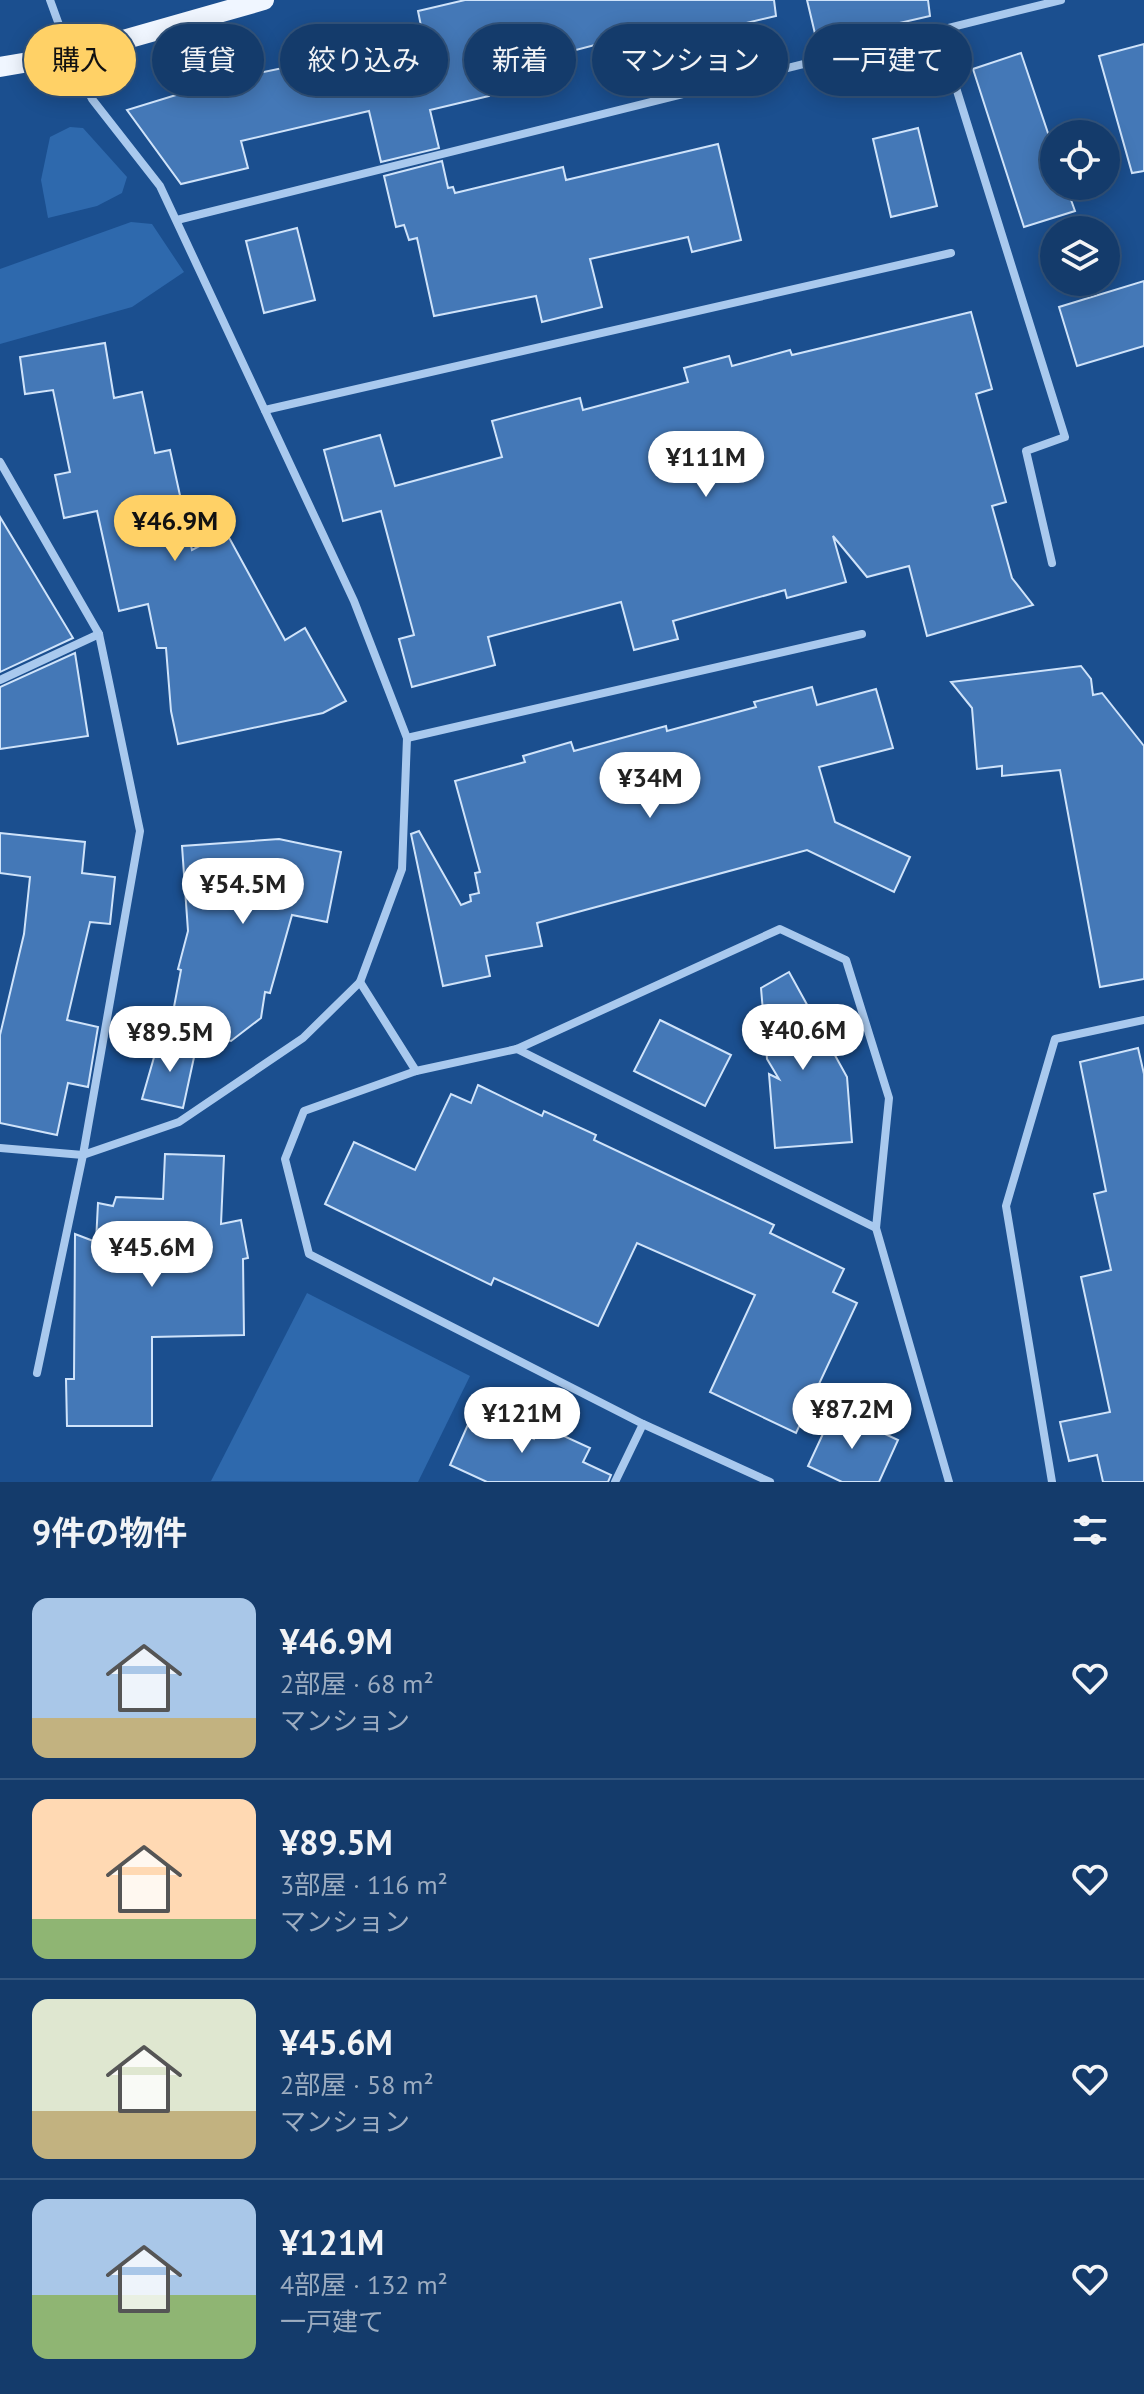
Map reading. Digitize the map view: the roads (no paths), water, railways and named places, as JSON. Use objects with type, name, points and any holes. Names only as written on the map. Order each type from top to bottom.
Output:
[{"type":"main road","points":[[136,36],[264,0]]},
{"type":"main road","points":[[0,67],[24,63]]},
{"type":"street","points":[[50,0],[59,24]]},
{"type":"street","points":[[963,24],[1061,0]]},
{"type":"street","points":[[177,220],[804,63]]},
{"type":"street","points":[[0,1148],[83,1155],[179,1122],[303,1038],[360,982],[402,869],[407,738],[354,601],[160,186],[90,96]]},
{"type":"street","points":[[959,96],[1065,437],[1026,451],[1052,563]]},
{"type":"street","points":[[265,410],[951,253]]},
{"type":"street","points":[[0,462],[99,634],[140,831],[83,1155],[37,1373]]},
{"type":"street","points":[[0,680],[99,634]]},
{"type":"street","points":[[407,738],[862,634]]},
{"type":"street","points":[[770,1482],[643,1424],[309,1254],[285,1159],[304,1111],[416,1071],[517,1049],[780,929],[846,960],[889,1098],[876,1228],[949,1482]]},
{"type":"street","points":[[360,982],[416,1071]]},
{"type":"street","points":[[1052,1482],[1006,1206],[1055,1039],[1144,1020]]},
{"type":"street","points":[[517,1049],[876,1228]]},
{"type":"street","points":[[615,1482],[643,1424]]}]
